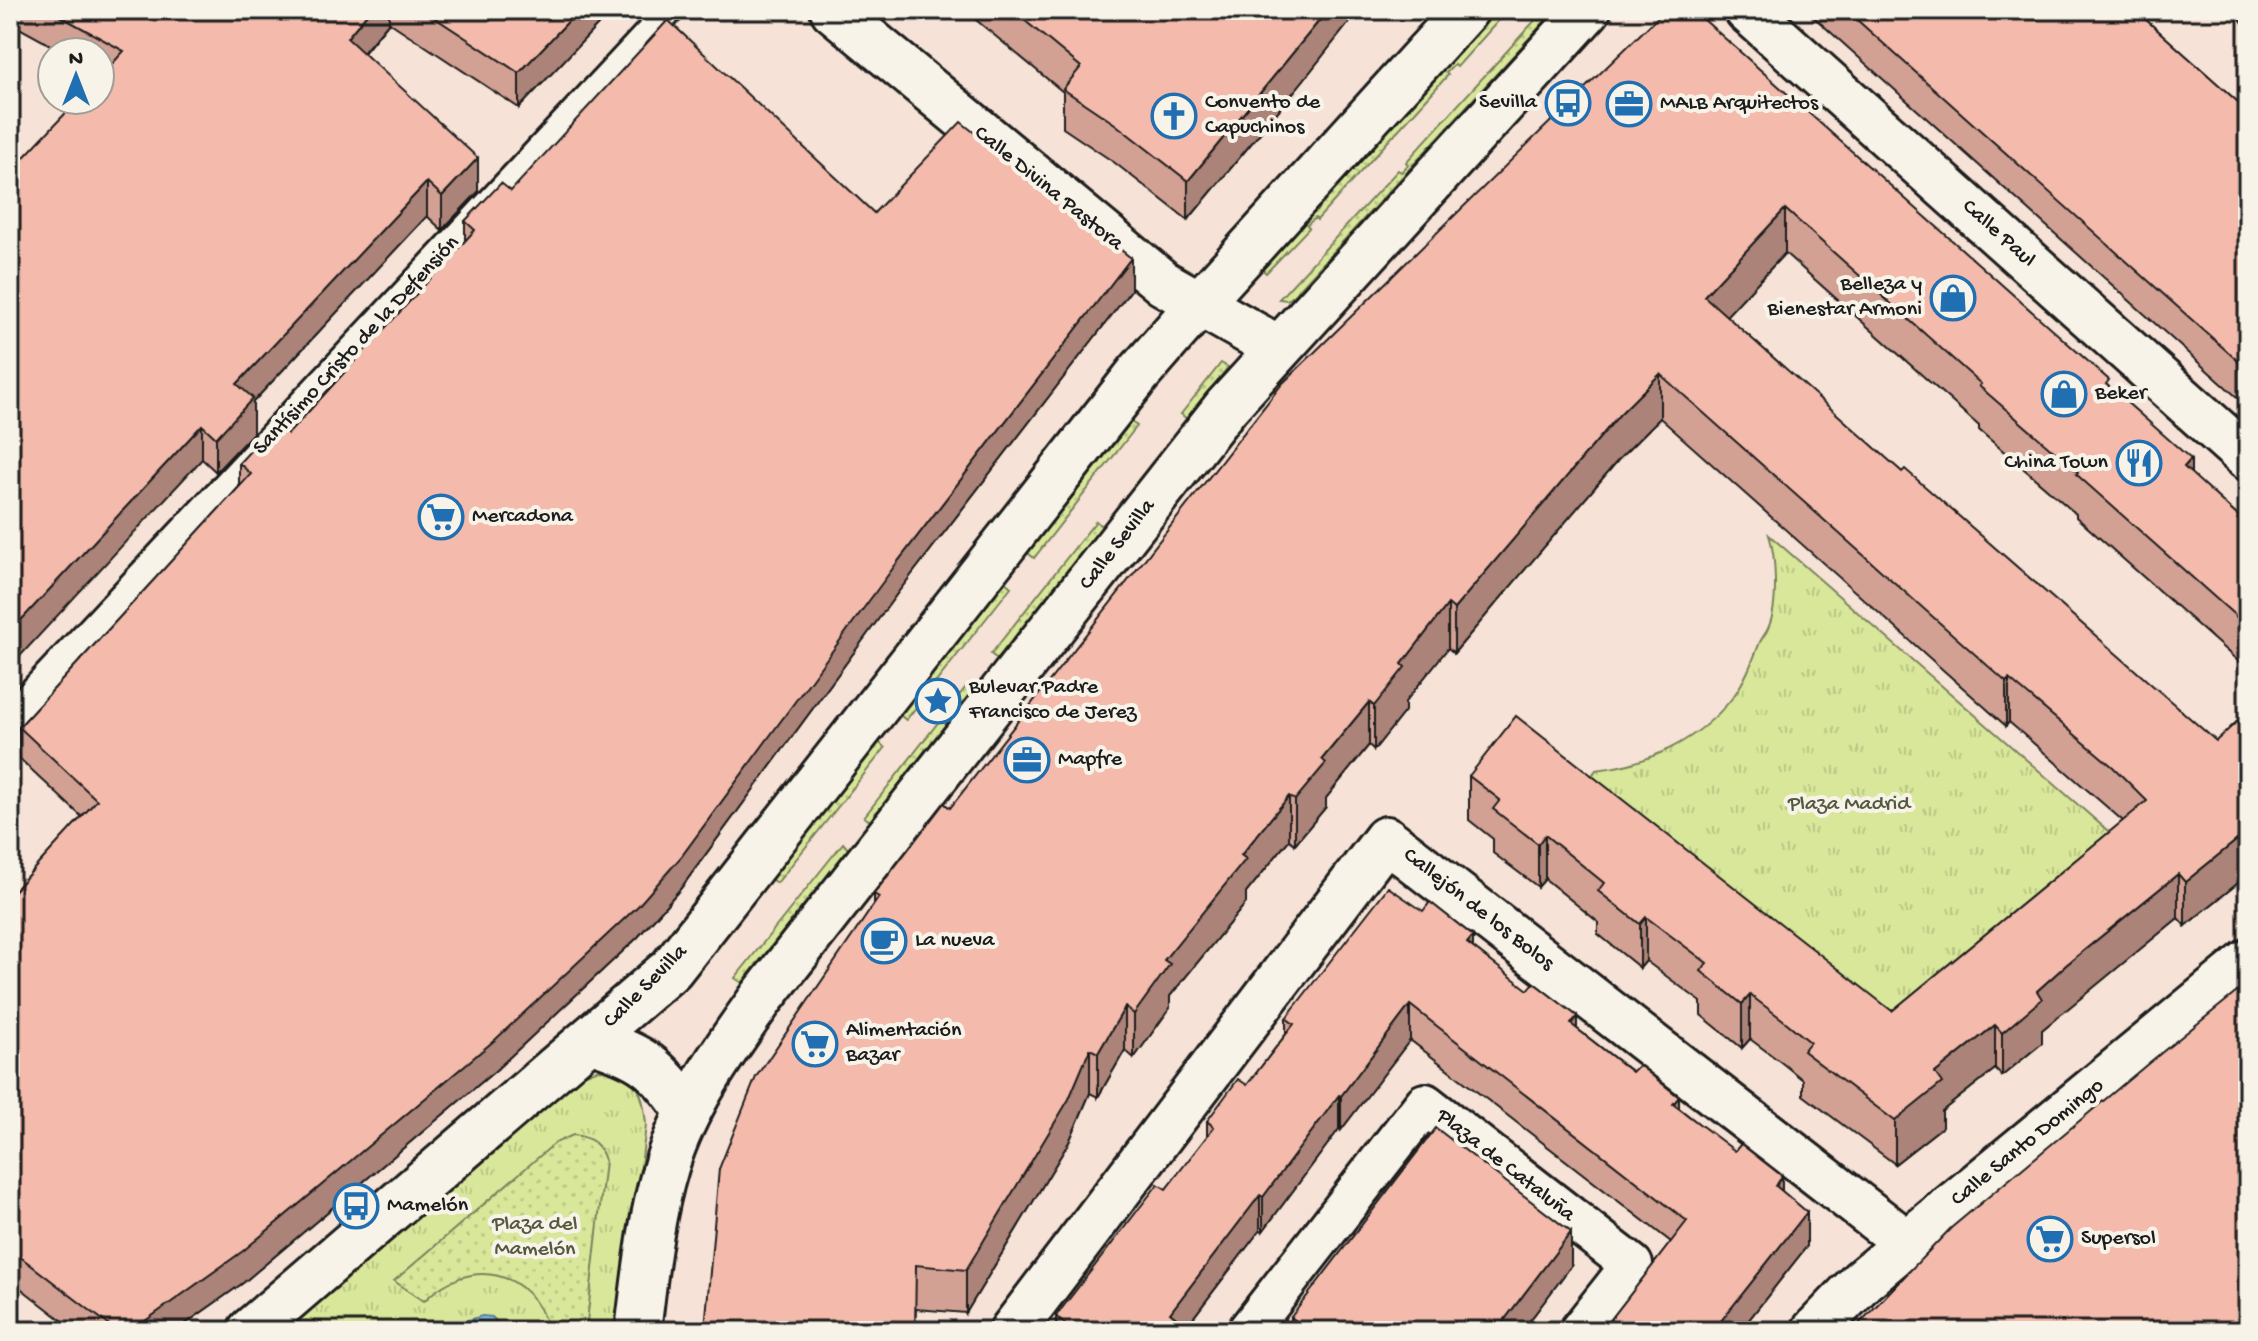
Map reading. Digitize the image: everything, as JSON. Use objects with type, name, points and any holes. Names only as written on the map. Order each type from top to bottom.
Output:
[{"type":"street","name":"Calle Divina Pastora","points":[[833,10],[1163,283],[1278,348]]},
{"type":"street","name":"Calle Sevilla","points":[[250,1331],[671,969],[1123,394],[1199,304],[1466,10]]},
{"type":"street","name":"Calle Sevilla","points":[[638,1331],[666,1165],[705,1080],[763,996],[1226,407],[1588,10]]},
{"type":"street","name":"Calle Paul","points":[[1747,10],[2248,458]]},
{"type":"street","name":"Callejón de los Bolos","points":[[1012,1331],[1386,839],[1907,1243]]},
{"type":"street","name":"Calle Santo Domingo","points":[[1814,1331],[1862,1281],[2248,962]]},
{"type":"street","name":"Calle Sevilla","points":[[591,1040],[621,1049],[651,1066],[672,1088],[688,1112]]},
{"type":"street","name":"Plaza de Cataluña","points":[[1248,1331],[1425,1104],[1632,1265],[1580,1331]]},
{"type":"lane","name":"Santísimo Cristo de la Defensión","points":[[10,716],[670,10]]},
{"type":"green space","points":[[1498,10],[1508,10],[1457,67],[1454,65],[1446,73],[1448,75],[1266,273],[1261,268]]},
{"type":"green space","points":[[1546,10],[1555,10],[1291,298],[1279,299],[1398,170],[1401,172],[1408,165],[1406,162],[1537,18],[1540,20],[1548,13]]},
{"type":"green space","points":[[1221,363],[1228,367],[1187,419],[1181,414]]},
{"type":"green space","points":[[1131,422],[1137,426],[1034,558],[1028,553]]},
{"type":"green space","points":[[1096,521],[1102,527],[997,659],[991,654]]},
{"type":"green space","name":"Plaza Madrid","points":[[1769,535],[2116,838],[1893,1031],[1583,788],[1596,770],[1654,756],[1689,737],[1705,726],[1733,697],[1772,617],[1775,580]]},
{"type":"green space","points":[[1005,582],[1011,587],[906,720],[900,715]]},
{"type":"green space","points":[[969,683],[975,687],[870,821],[864,817]]},
{"type":"green space","points":[[879,742],[885,748],[777,883],[770,879]]},
{"type":"green space","points":[[843,843],[848,849],[742,983],[735,978]]},
{"type":"green space","name":"Plaza del Mamelón","points":[[596,1070],[621,1074],[635,1084],[643,1102],[646,1125],[621,1331],[282,1331],[561,1091],[581,1076]]},
{"type":"green space","points":[[573,1135],[594,1142],[605,1161],[586,1331],[549,1331],[528,1293],[513,1282],[497,1276],[479,1274],[460,1278],[424,1301],[394,1281],[555,1143]]},
{"type":"water","points":[[482,1316],[492,1317],[506,1331],[457,1331],[465,1321]]},
{"type":"building","points":[[49,10],[370,10],[347,38],[478,158],[442,196],[427,182],[237,384],[253,398],[216,438],[202,425],[10,632],[10,172],[63,116],[116,116],[116,60],[124,51],[116,47],[116,36],[97,36]]},
{"type":"building","points":[[423,10],[579,10],[519,73]]},
{"type":"building","name":"Convento de Capuchinos","points":[[1012,10],[1328,10],[1188,181],[1115,124],[1063,89],[1081,67]]},
{"type":"building","points":[[1665,10],[1693,10],[2109,380],[2106,384],[2191,459],[2184,467],[2239,517],[2248,510],[2248,627],[1785,209],[1704,296],[1902,472],[1905,469],[2216,741],[2242,717],[2248,716],[2248,831],[2185,882],[2178,874],[2066,965],[2037,991],[2042,999],[2002,1033],[1995,1025],[1935,1073],[1942,1083],[1895,1121],[1803,1051],[1810,1042],[1782,1019],[1750,995],[1742,1004],[1701,971],[1707,963],[1646,917],[1640,924],[1598,891],[1604,883],[1545,835],[1538,844],[1493,809],[1500,800],[1469,776],[1516,716],[1892,1011],[2147,801],[2113,767],[2009,679],[2006,682],[1660,374],[1619,415],[1454,609],[1448,604],[1374,706],[1369,702],[1322,759],[1326,763],[1295,800],[1289,796],[1241,855],[1246,859],[1164,960],[1170,964],[1134,1014],[1125,1007],[1098,1053],[1090,1049],[1069,1099],[966,1270],[916,1265],[915,1331],[706,1331],[719,1169],[756,1077],[879,897],[874,894],[944,803],[950,808],[1282,384]]},
{"type":"building","points":[[1846,10],[2135,10],[2248,111],[2248,370]]},
{"type":"building","points":[[668,20],[874,213],[961,122],[1131,258],[899,560],[681,857],[638,906],[496,1039],[243,1251],[131,1331],[117,1331],[10,1249],[10,895],[97,800],[19,727],[251,474],[239,463],[276,423],[288,434],[475,230],[465,221],[501,183],[511,191]]},
{"type":"building","points":[[1388,887],[1423,911],[1430,902],[1473,936],[1467,943],[1528,990],[1534,983],[1577,1016],[1571,1024],[1632,1072],[1639,1065],[1679,1097],[1673,1104],[1735,1151],[1741,1144],[1782,1176],[1776,1186],[1807,1212],[1713,1331],[1602,1331],[1687,1221],[1410,1005],[1170,1313],[1193,1331],[1074,1331],[1056,1316],[1158,1184],[1166,1189],[1214,1127],[1207,1121],[1238,1079],[1247,1085],[1294,1024],[1286,1018]]},
{"type":"building","points":[[2248,983],[2248,1331],[1852,1331],[1951,1228]]},
{"type":"building","points":[[1436,1128],[1571,1232],[1496,1331],[1309,1331],[1291,1317]]},
{"type":"place","name":"Sevilla","points":[[1568,103]]},
{"type":"place","name":"MALB Arquitectos","points":[[1629,104]]},
{"type":"place","name":"Convento de Capuchinos","points":[[1174,116]]},
{"type":"place","name":"Belleza y Bienestar Armoni","points":[[1953,298]]},
{"type":"place","name":"Beker","points":[[2064,394]]},
{"type":"place","name":"China Town","points":[[2139,463]]},
{"type":"place","name":"Mercadona","points":[[441,517]]},
{"type":"place","name":"Bulevar Padre Francisco de Jerez","points":[[938,701]]},
{"type":"place","name":"Mapfre","points":[[1027,760]]},
{"type":"place","name":"La nueva","points":[[884,941]]},
{"type":"place","name":"Alimentación Bazar","points":[[815,1044]]},
{"type":"place","name":"Mamelón","points":[[356,1206]]},
{"type":"place","name":"Supersol","points":[[2050,1239]]}]
